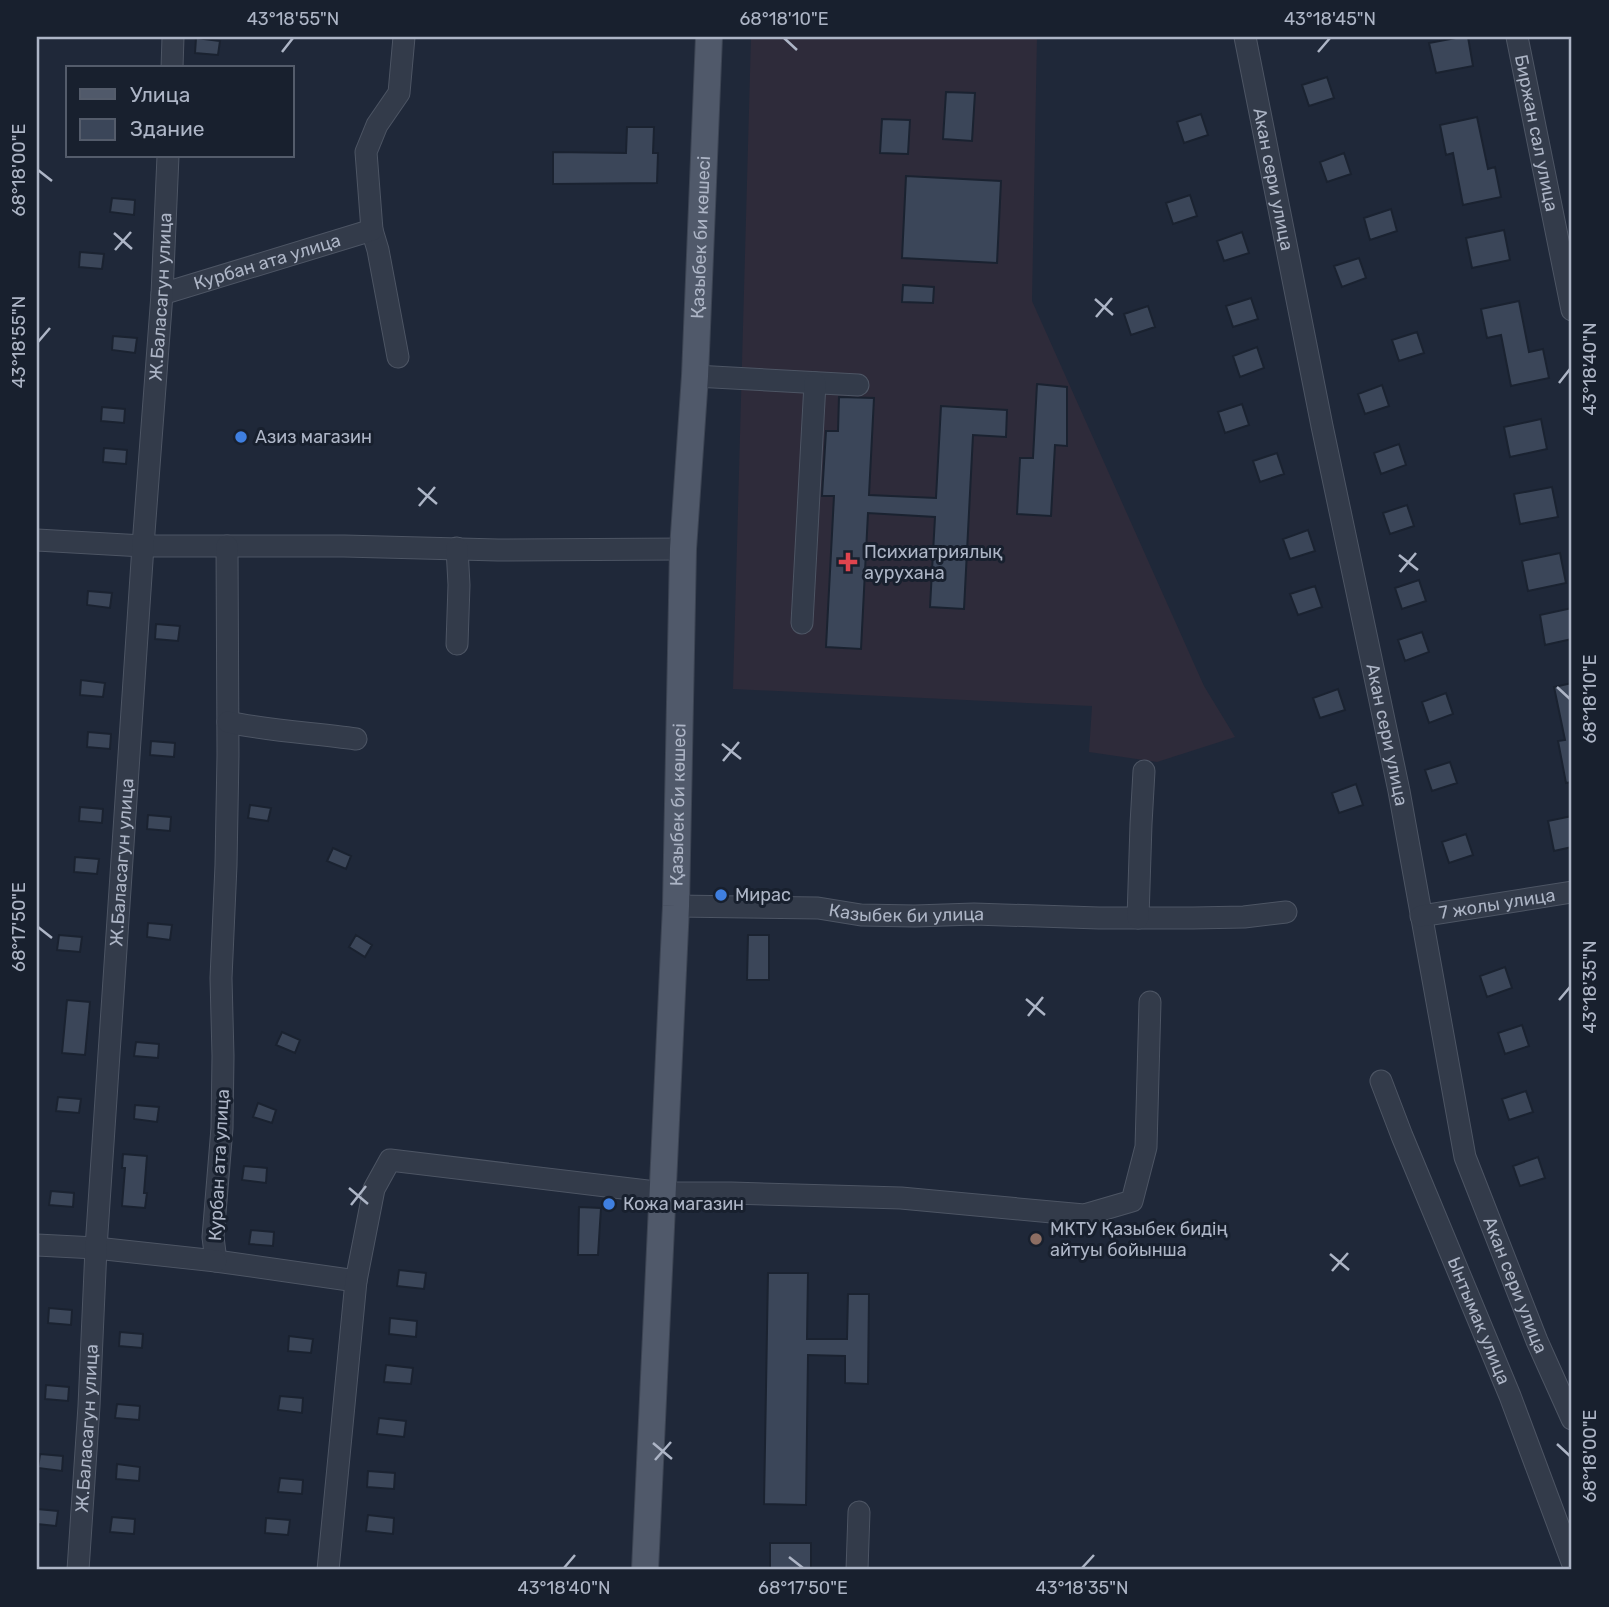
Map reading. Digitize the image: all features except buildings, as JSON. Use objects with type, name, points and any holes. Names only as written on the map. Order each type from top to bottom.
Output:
[{"type":"main road","name":"Қазыбек би көшесі","points":[[645,1570],[676,906],[683,549],[695,376],[709,37]]},
{"type":"street","points":[[172,66],[173,37]]},
{"type":"street","points":[[398,357],[372,230],[366,152],[377,125],[399,93],[404,37]]},
{"type":"street","name":"Акан сери улица","points":[[1245,37],[1322,426],[1399,791],[1465,1157],[1537,1341],[1572,1419]]},
{"type":"street","name":"Биржан сал улица","points":[[1517,37],[1572,310]]},
{"type":"street","name":"Ж.Баласагун улица","points":[[78,1570],[96,1248],[142,546],[162,294],[168,158]]},
{"type":"street","name":"Курбан ата улица","points":[[162,294],[372,230]]},
{"type":"street","points":[[695,376],[858,385]]},
{"type":"street","points":[[802,623],[815,383]]},
{"type":"street","points":[[37,540],[142,546],[683,549]]},
{"type":"street","name":"Курбан ата улица","points":[[227,546],[228,722],[221,978],[222,1128],[213,1237],[216,1261],[356,1281]]},
{"type":"street","points":[[457,548],[457,644]]},
{"type":"street","points":[[228,722],[263,729],[356,739]]},
{"type":"street","points":[[1138,918],[1144,771]]},
{"type":"street","name":"7 жолы улица","points":[[1421,916],[1572,892]]},
{"type":"street","name":"Казыбек би улица","points":[[676,906],[818,908],[861,915],[902,916],[975,914],[1138,918],[1244,917],[1286,912]]},
{"type":"street","points":[[328,1570],[356,1281],[374,1189],[390,1160],[664,1193],[731,1192],[901,1198],[1084,1215],[1132,1201],[1146,1147],[1150,1002]]},
{"type":"street","name":"Ынтымак улица","points":[[1381,1081],[1510,1396],[1572,1562]]},
{"type":"street","points":[[37,1245],[96,1248],[216,1261]]},
{"type":"street","points":[[857,1570],[859,1512]]},
{"type":"shaded area","points":[[751,37],[1037,37],[1032,301],[1204,686],[1235,737],[1157,762],[1089,752],[1092,706],[733,689]]},
{"type":"place","name":"Азиз магазин","points":[[241,437]]},
{"type":"place","name":"Психиатриялық аурухана","points":[[848,562]]},
{"type":"place","name":"Мирас","points":[[721,895]]},
{"type":"place","name":"Кожа магазин","points":[[609,1204]]},
{"type":"place","name":"МКТУ Қазыбек бидің айтуы бойынша","points":[[1036,1239]]}]
